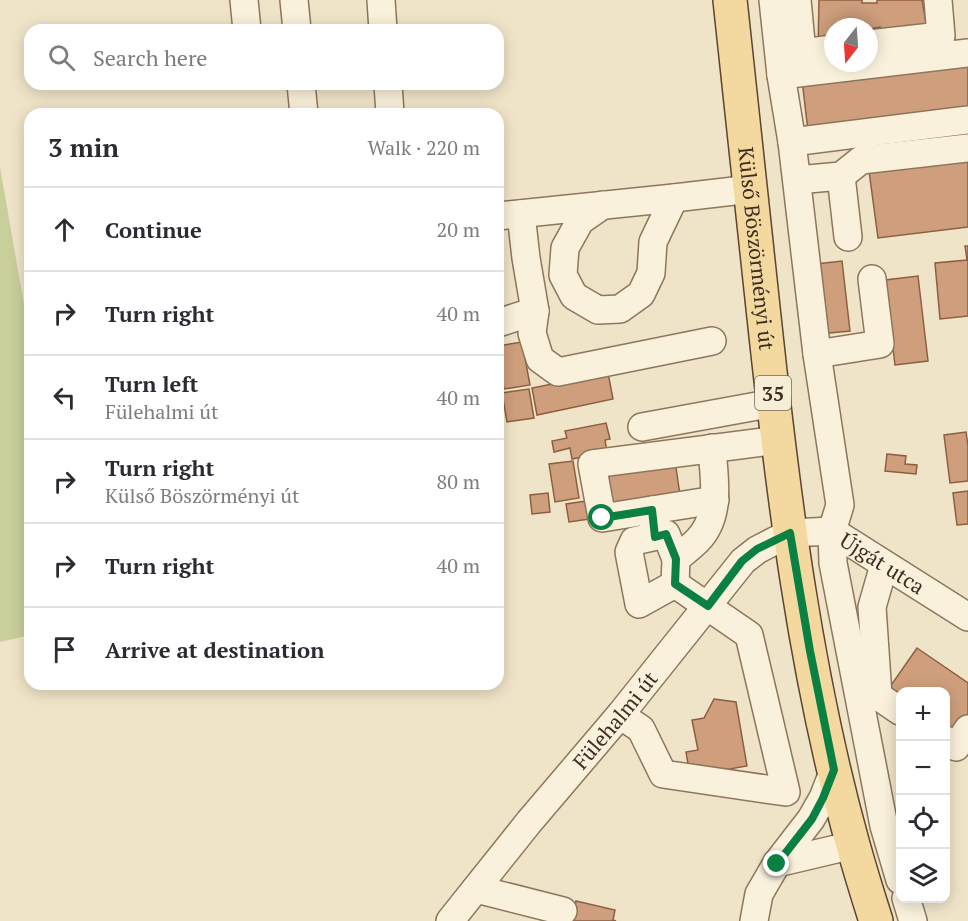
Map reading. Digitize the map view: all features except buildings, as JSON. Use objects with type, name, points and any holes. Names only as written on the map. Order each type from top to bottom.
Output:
[{"type":"main road","name":"Külső Böszörményi út","points":[[730,0],[790,533],[810,651],[834,770],[876,921]]},
{"type":"street","points":[[244,0],[246,24]]},
{"type":"street","points":[[294,0],[296,24]]},
{"type":"street","points":[[381,0],[383,24]]},
{"type":"street","points":[[773,0],[817,354],[840,505],[832,531],[833,563],[884,826],[896,866]]},
{"type":"street","points":[[797,0],[802,52],[824,50]]},
{"type":"street","points":[[878,44],[941,36],[941,9]]},
{"type":"street","points":[[781,75],[968,53]]},
{"type":"street","points":[[302,90],[303,108]]},
{"type":"street","points":[[388,90],[390,108]]},
{"type":"street","points":[[792,142],[968,120]]},
{"type":"street","points":[[797,180],[841,176],[861,160],[968,148]]},
{"type":"street","points":[[841,176],[848,237]]},
{"type":"street","points":[[712,341],[558,372],[540,359],[532,333],[535,311],[526,258],[509,215],[751,189]]},
{"type":"street","points":[[603,205],[580,221],[565,248],[563,275],[574,296],[598,310],[621,309],[641,294],[651,273],[653,242],[674,198]]},
{"type":"street","points":[[817,354],[880,345],[872,279]]},
{"type":"street","points":[[504,320],[535,311]]},
{"type":"street","points":[[642,427],[774,403]]},
{"type":"street","points":[[715,500],[602,518],[592,464],[778,440]]},
{"type":"street","points":[[620,715],[641,729],[663,774],[786,792],[749,635],[708,606],[676,572],[666,534],[634,541],[629,552],[639,604],[676,572],[711,520],[715,500],[712,448]]},
{"type":"street","points":[[652,510],[655,537]]},
{"type":"street","name":"Újgát utca","points":[[790,533],[832,531],[968,617]]},
{"type":"street","name":"Fülehalmi út","points":[[450,921],[529,822],[620,715],[742,561],[757,549],[790,533]]},
{"type":"street","points":[[884,565],[872,607],[878,696],[896,708]]},
{"type":"street","points":[[875,654],[898,668]]},
{"type":"street","points":[[947,741],[956,747],[968,729]]},
{"type":"street","points":[[754,921],[759,894],[777,864],[812,819],[834,770]]},
{"type":"street","points":[[777,864],[853,845]]},
{"type":"street","points":[[476,889],[563,911]]},
{"type":"street","points":[[908,903],[913,921]]},
{"type":"green space","points":[[0,167],[24,305],[24,636],[0,642]]},
{"type":"route","points":[[602,518],[652,510],[655,537],[666,534],[676,559],[675,584],[708,606],[742,561],[757,549],[790,533],[810,651],[834,770],[812,819],[777,864]]}]
